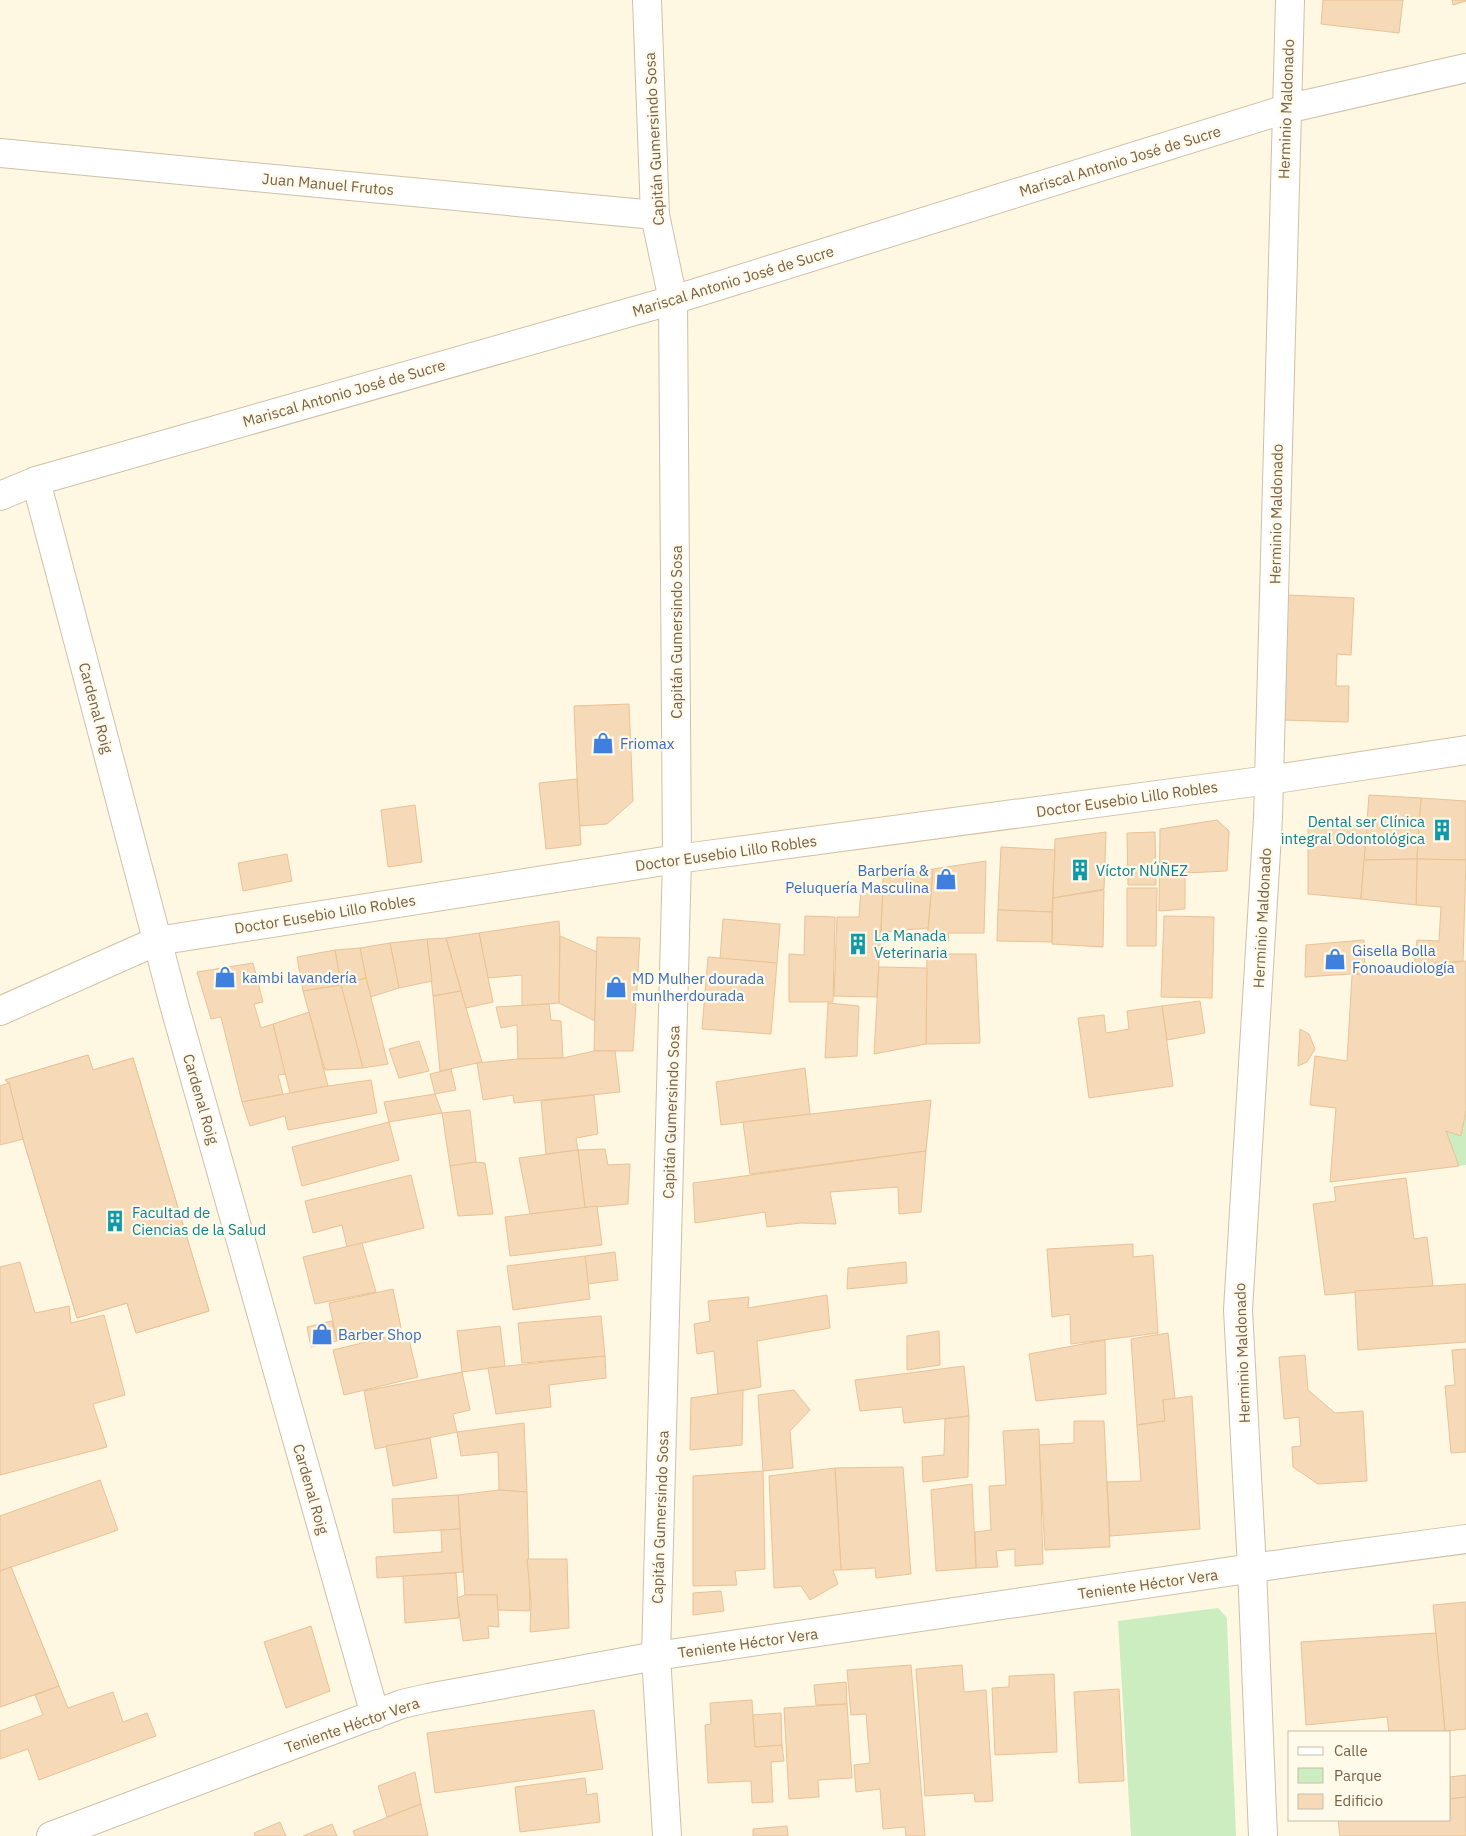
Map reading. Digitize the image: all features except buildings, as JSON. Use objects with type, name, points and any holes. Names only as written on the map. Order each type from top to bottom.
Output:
[{"type":"street","name":"Capitán Gumersindo Sosa","points":[[647,0],[655,215],[673,300],[677,859],[656,1656],[666,1836]]},
{"type":"street","name":"Herminio Maldonado","points":[[1263,1836],[1252,1568],[1238,1310],[1269,780],[1290,0]]},
{"type":"street","name":"Mariscal Antonio José de Sucre","points":[[0,496],[36,481],[673,300],[1286,109],[1466,68]]},
{"type":"street","name":"Juan Manuel Frutos","points":[[0,153],[655,215]]},
{"type":"street","name":"Cardenal Roig","points":[[36,481],[157,941],[375,1715]]},
{"type":"street","name":"Doctor Eusebio Lillo Robles","points":[[0,1011],[157,941],[677,859],[1269,780],[1466,750]]},
{"type":"street","name":"Teniente Héctor Vera","points":[[51,1836],[402,1704],[428,1698],[656,1656],[1252,1568],[1466,1539]]},
{"type":"green space","points":[[1466,1110],[1466,1165],[1459,1166],[1446,1131],[1461,1136]]},
{"type":"green space","points":[[1218,1608],[1227,1618],[1236,1836],[1131,1836],[1118,1621]]},
{"type":"place","name":"Friomax","points":[[603,743]]},
{"type":"place","name":"Dental ser Clínica integral Odontológica","points":[[1442,830]]},
{"type":"place","name":"Víctor NÚÑEZ","points":[[1080,870]]},
{"type":"place","name":"Barbería & Peluquería Masculina","points":[[946,879]]},
{"type":"place","name":"La Manada Veterinaria","points":[[858,944]]},
{"type":"place","name":"Gisella Bolla Fonoaudiología","points":[[1335,959]]},
{"type":"place","name":"kambi lavandería","points":[[225,977]]},
{"type":"place","name":"MD Mulher dourada munlherdourada","points":[[616,987]]},
{"type":"place","name":"Facultad de Ciencias de la Salud","points":[[115,1221]]},
{"type":"place","name":"Barber Shop","points":[[322,1334]]}]
